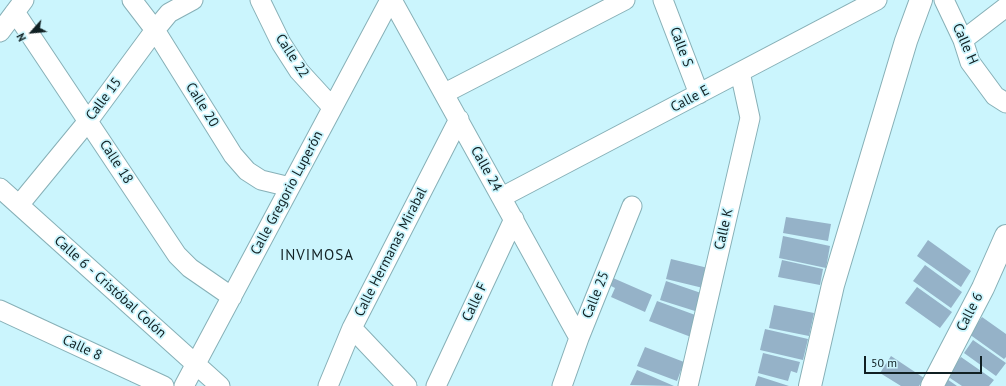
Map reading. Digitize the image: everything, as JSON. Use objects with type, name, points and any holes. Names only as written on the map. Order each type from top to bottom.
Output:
[{"type":"street","name":"Calle 20","points":[[132,0],[155,30],[233,155],[247,171],[261,180],[290,186]]},
{"type":"street","name":"Calle 15","points":[[18,205],[88,120],[169,13],[193,0]]},
{"type":"street","name":"Calle 22","points":[[260,0],[281,42],[299,71],[332,107]]},
{"type":"street","name":"Calle Gregorio Luperón","points":[[184,386],[332,107],[391,0]]},
{"type":"street","name":"Calle 24","points":[[391,0],[445,93],[579,338]]},
{"type":"street","points":[[445,93],[625,0]]},
{"type":"street","name":"Calle S","points":[[664,0],[699,94]]},
{"type":"street","name":"Calle E","points":[[502,197],[877,0]]},
{"type":"street","points":[[810,386],[833,285],[906,41],[920,0]]},
{"type":"street","name":"Calle H","points":[[944,0],[963,40],[970,62],[995,96],[1006,103]]},
{"type":"street","points":[[0,32],[19,6]]},
{"type":"street","name":"Calle 18","points":[[19,6],[88,120],[177,255],[190,268],[232,297]]},
{"type":"street","points":[[963,40],[1006,7]]},
{"type":"street","name":"Calle K","points":[[688,386],[750,118],[740,72]]},
{"type":"street","name":"Calle Hermanas Mirabal","points":[[328,386],[352,328],[459,120]]},
{"type":"street","name":"Calle 6 - Cristóbal Colón","points":[[0,188],[220,386]]},
{"type":"street","name":"Calle 25","points":[[562,386],[579,338],[632,206]]},
{"type":"street","name":"Calle F","points":[[436,386],[514,219]]},
{"type":"street","name":"Calle 6","points":[[932,386],[983,288],[1006,236]]},
{"type":"street","name":"Calle 8","points":[[0,310],[164,386]]},
{"type":"street","points":[[352,328],[407,386]]},
{"type":"building","points":[[786,217],[831,224],[828,241],[783,233]]},
{"type":"building","points":[[783,236],[830,246],[826,268],[779,258]]},
{"type":"building","points":[[928,240],[971,271],[961,287],[917,256]]},
{"type":"building","points":[[671,259],[708,268],[703,288],[666,279]]},
{"type":"building","points":[[782,260],[823,269],[820,285],[778,277]]},
{"type":"building","points":[[925,265],[962,292],[951,308],[913,281]]},
{"type":"building","points":[[613,278],[652,295],[645,312],[611,297],[615,288],[609,285]]},
{"type":"building","points":[[666,281],[701,293],[695,311],[660,300]]},
{"type":"building","points":[[917,287],[952,312],[940,328],[905,303]]},
{"type":"building","points":[[657,301],[698,316],[691,337],[649,321]]},
{"type":"building","points":[[774,305],[814,313],[809,336],[769,328]]},
{"type":"building","points":[[982,317],[1006,334],[1006,357],[1004,359],[969,334]]},
{"type":"building","points":[[765,329],[808,339],[803,360],[760,350]]},
{"type":"building","points":[[973,340],[1006,363],[996,376],[964,353]]},
{"type":"building","points":[[645,347],[684,362],[677,381],[637,366]]},
{"type":"building","points":[[763,353],[800,362],[797,373],[791,371],[788,381],[758,373]]},
{"type":"building","points":[[891,356],[924,378],[919,386],[901,386],[880,373]]},
{"type":"building","points":[[961,357],[994,380],[989,386],[962,386],[947,376]]},
{"type":"building","points":[[637,370],[674,386],[630,385]]},
{"type":"building","points":[[758,376],[789,386],[755,386]]},
{"type":"building","points":[[947,379],[957,386],[941,386]]},
{"type":"district","name":"INVIMOSA","points":[[317,256]]}]
